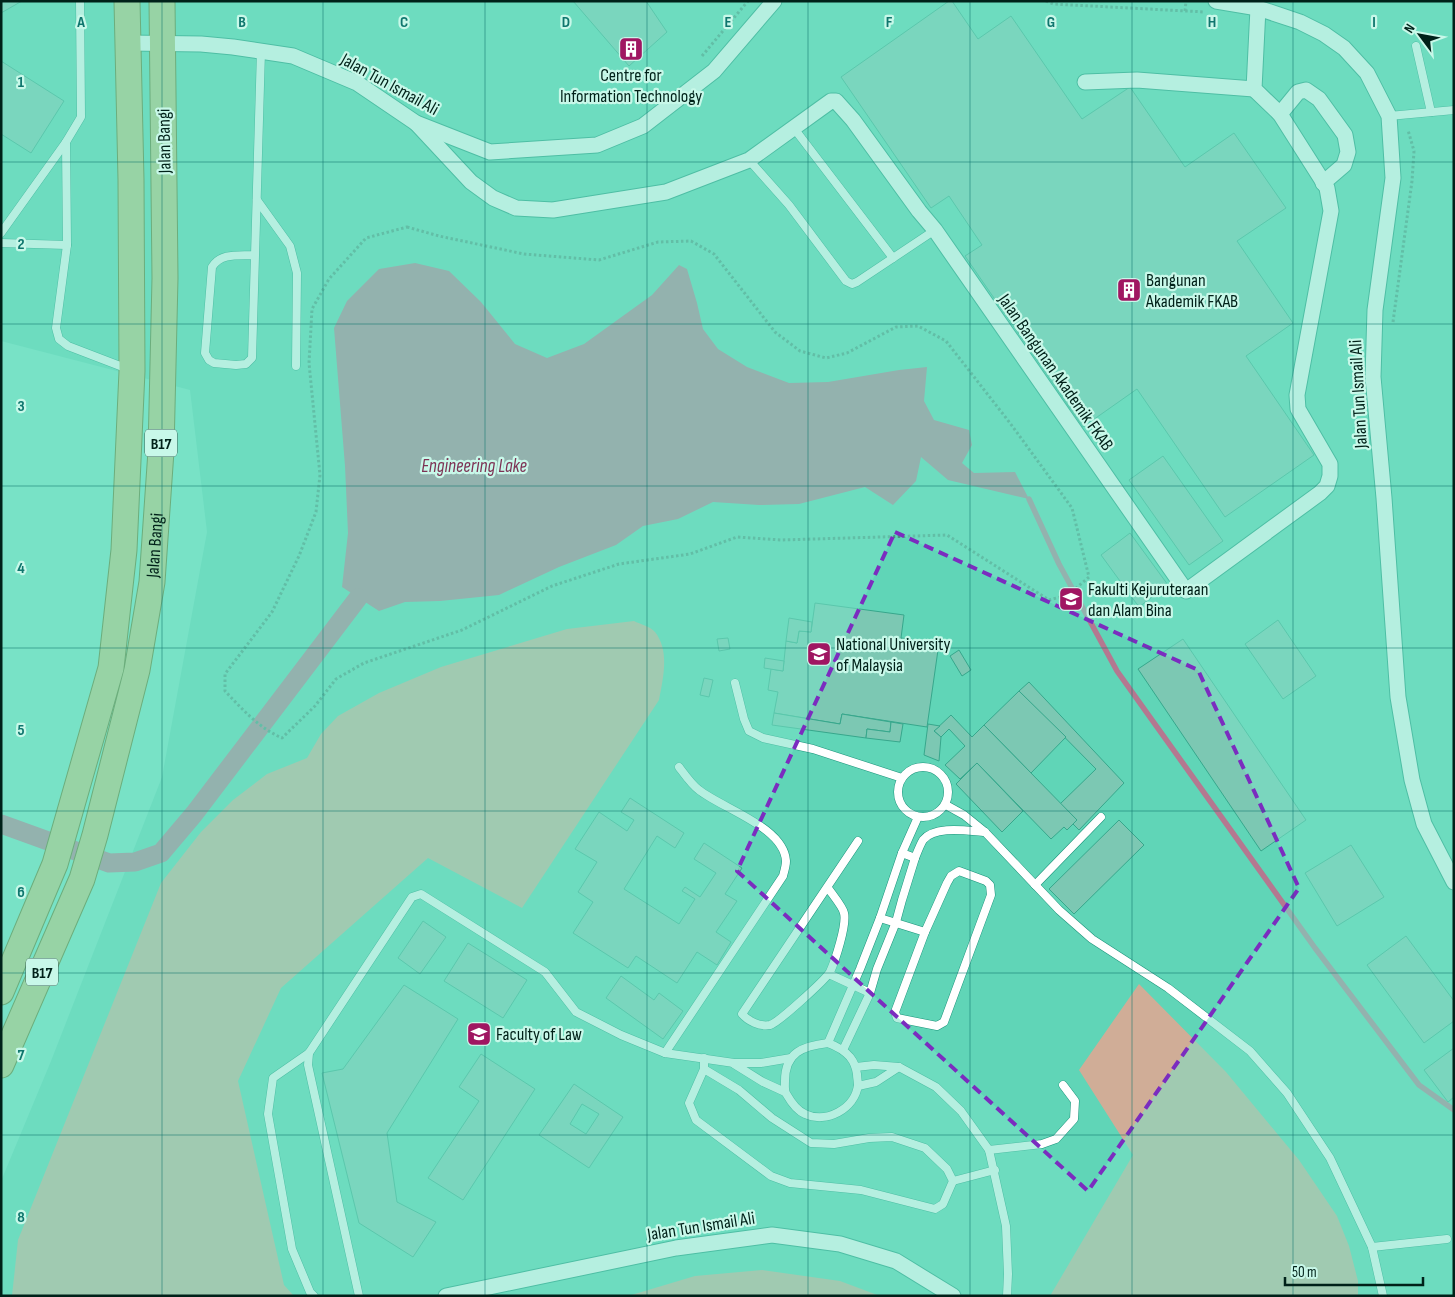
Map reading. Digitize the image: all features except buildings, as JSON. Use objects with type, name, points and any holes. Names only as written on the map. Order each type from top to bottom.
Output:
[{"type":"main road","name":"Jalan Bangi","points":[[1,992],[55,864],[111,668],[124,550],[132,370],[127,1]]},
{"type":"main road","name":"Jalan Bangi","points":[[1,1065],[82,879],[137,670],[152,582],[161,452],[165,297],[162,1]]},
{"type":"street","name":"Jalan Tun Ismail Ali","points":[[129,43],[233,47],[293,56],[356,83],[416,123],[490,152],[597,145],[644,126],[714,71],[774,1]]},
{"type":"street","name":"Jalan Tun Ismail Ali","points":[[1216,1],[1258,8],[1300,22],[1324,34],[1344,48],[1367,73],[1396,116],[1393,178],[1375,310],[1373,378],[1384,498],[1398,697],[1412,780],[1424,824],[1454,882]]},
{"type":"street","points":[[1085,82],[1137,80],[1254,89],[1258,8]]},
{"type":"street","name":"Jalan Bangunan Akademik FKAB","points":[[416,123],[471,182],[494,198],[516,208],[553,210],[666,192],[749,160],[831,101],[836,101],[853,120],[934,230],[1186,590],[1320,493],[1327,486],[1330,476],[1330,464],[1298,409],[1297,395],[1331,211],[1327,188],[1280,114],[1254,89]]},
{"type":"street","points":[[1280,114],[1298,92],[1306,90],[1319,99],[1345,135],[1348,152],[1344,165],[1323,183]]},
{"type":"street","name":"Jalan Tun Ismail Ali","points":[[446,1296],[668,1249],[772,1235],[840,1244],[896,1262],[953,1296]]},
{"type":"lane","points":[[1,233],[66,142],[81,117],[80,1]]},
{"type":"lane","points":[[1416,46],[1430,112]]},
{"type":"lane","points":[[255,255],[222,257],[212,267],[205,353],[209,360],[214,363],[246,364],[252,358],[261,51]]},
{"type":"lane","points":[[1396,116],[1454,110]]},
{"type":"lane","points":[[793,127],[892,258]]},
{"type":"lane","points":[[66,142],[67,245],[56,328],[59,339],[68,346],[132,370]]},
{"type":"lane","points":[[749,160],[789,206],[846,281],[852,284],[934,230]]},
{"type":"lane","points":[[257,200],[290,246],[295,264],[297,273],[296,366]]},
{"type":"lane","points":[[1,243],[67,245]]},
{"type":"lane","points":[[735,683],[744,720],[749,731],[763,738],[813,749],[902,778]]},
{"type":"lane","points":[[924,766],[937,769],[946,779],[949,792],[946,805],[934,815],[918,817],[907,812],[899,802],[898,790],[902,778],[912,768],[924,766]]},
{"type":"lane","points":[[665,1053],[783,876],[786,863],[784,852],[776,838],[747,818],[699,790],[679,767]]},
{"type":"lane","points":[[946,805],[964,815],[985,832],[1059,910],[1092,939],[1168,988],[1250,1051],[1287,1094],[1330,1158],[1372,1247],[1383,1296]]},
{"type":"lane","points":[[828,1042],[880,918],[902,853],[918,817]]},
{"type":"lane","points":[[1035,885],[1101,817]]},
{"type":"lane","points":[[844,1050],[870,993],[877,969],[896,922],[915,858],[923,841],[930,834],[948,830],[985,832]]},
{"type":"lane","points":[[828,888],[844,913],[842,934],[829,974],[782,1018],[771,1025],[756,1023],[742,1014],[858,842]]},
{"type":"lane","points":[[902,853],[915,858]]},
{"type":"lane","points":[[959,871],[986,881],[990,885],[991,895],[944,1022],[937,1026],[895,1016],[926,932],[951,876],[959,871]]},
{"type":"lane","points":[[314,1296],[310,1292],[292,1249],[268,1114],[273,1078],[309,1054],[412,897],[421,894],[545,972],[576,1012],[620,1035],[665,1053],[734,1063],[761,1063],[791,1058]]},
{"type":"lane","points":[[880,918],[926,932]]},
{"type":"lane","points":[[829,974],[870,993]]},
{"type":"lane","points":[[828,1042],[844,1050],[851,1058],[856,1067],[858,1086],[851,1102],[838,1113],[822,1118],[805,1114],[792,1103],[785,1092],[785,1072],[791,1058],[798,1051],[808,1045],[828,1042]]},
{"type":"lane","points":[[309,1054],[308,1066],[359,1296]]},
{"type":"lane","points":[[704,1058],[704,1069],[689,1102],[696,1120],[771,1176],[790,1184],[861,1190],[935,1209],[943,1204],[954,1181],[995,1170]]},
{"type":"lane","points":[[734,1063],[763,1082],[785,1092]]},
{"type":"lane","points":[[856,1067],[874,1065],[899,1067],[936,1086],[961,1111],[989,1150],[1006,1226],[1007,1296]]},
{"type":"lane","points":[[858,1086],[876,1082],[899,1067]]},
{"type":"lane","points":[[704,1069],[739,1090],[772,1118],[811,1143],[834,1144],[868,1138],[892,1137],[925,1148],[947,1169],[954,1181]]},
{"type":"lane","points":[[989,1150],[1042,1144],[1056,1139],[1074,1119],[1075,1101],[1063,1085]]},
{"type":"lane","points":[[1372,1247],[1447,1239]]},
{"type":"path","points":[[699,60],[748,1]]},
{"type":"path","points":[[1185,12],[1186,1]]},
{"type":"path","points":[[1392,330],[1411,190],[1414,151],[1396,116]]},
{"type":"path","points":[[407,227],[439,236],[524,254],[599,260],[658,242],[691,241],[714,254],[775,332],[800,351],[826,358],[848,353],[896,327],[918,326],[946,341],[1010,423],[1072,508],[1089,577],[1068,595],[1049,600],[947,535],[781,540],[737,537],[690,554],[619,564],[552,586],[462,630],[364,663],[336,679],[315,706],[282,738],[273,734],[248,715],[225,691],[225,674],[272,612],[299,556],[316,512],[320,475],[310,363],[312,309],[329,279],[366,238],[407,227]]},
{"type":"highlighted area","points":[[895,532],[1198,670],[1299,888],[1088,1191],[737,871]]},
{"type":"shaded area","name":"National University of Malaysia","points":[[1,1],[1454,1],[1454,1296],[1,1296],[1,1181],[51,1061],[162,777],[207,532],[190,390],[1,341]]},
{"type":"shaded area","points":[[634,621],[653,630],[660,639],[663,648],[664,665],[659,700],[522,908],[428,858],[281,988],[238,1081],[284,1285],[294,1296],[12,1296],[18,1240],[161,883],[201,832],[233,800],[267,774],[307,758],[321,734],[338,716],[379,693],[441,667],[567,629]]},
{"type":"shaded area","points":[[1139,984],[1226,1072],[1299,1160],[1337,1216],[1349,1246],[1358,1281],[1358,1296],[1050,1296],[1133,1155],[1079,1070]]},
{"type":"shaded area","points":[[762,1270],[840,1281],[880,1296],[628,1296],[695,1276]]},
{"type":"water","name":"Engineering Lake","points":[[415,263],[449,271],[481,302],[515,344],[547,358],[584,344],[652,295],[679,265],[687,269],[703,329],[718,349],[747,367],[789,383],[828,382],[927,367],[924,401],[934,420],[969,430],[972,445],[962,463],[974,473],[1015,472],[1029,499],[948,480],[921,457],[916,481],[893,505],[865,487],[799,504],[759,505],[713,502],[678,519],[643,526],[616,545],[559,567],[499,595],[440,601],[405,602],[379,611],[342,587],[348,533],[345,466],[334,328],[347,301],[379,269]]},
{"type":"waterway","points":[[1029,499],[1059,564],[1117,671],[1315,948],[1419,1085],[1454,1110]]},
{"type":"waterway","points":[[1,824],[109,863],[135,862],[161,853],[194,814],[358,598]]},
{"type":"place","name":"Centre for Information Technology","points":[[631,49]]},
{"type":"place","name":"Bangunan Akademik FKAB","points":[[1129,290]]},
{"type":"place","name":"Fakulti Kejuruteraan dan Alam Bina","points":[[1071,599]]},
{"type":"place","name":"National University of Malaysia","points":[[819,654]]},
{"type":"place","name":"Faculty of Law","points":[[479,1034]]}]
